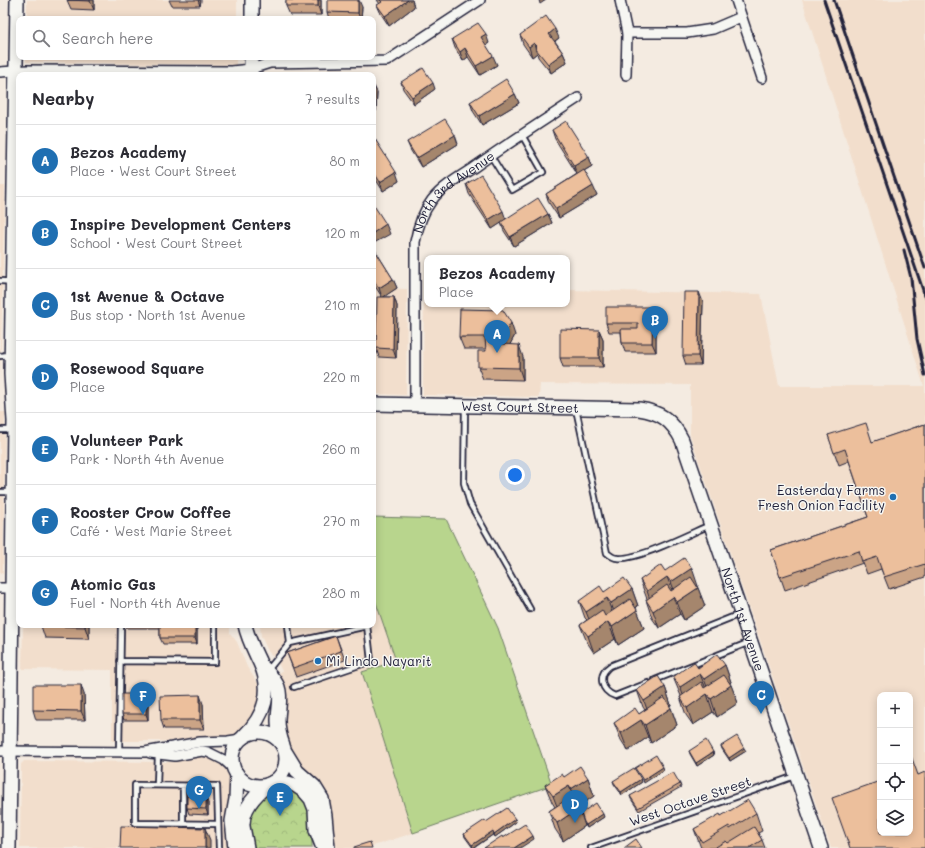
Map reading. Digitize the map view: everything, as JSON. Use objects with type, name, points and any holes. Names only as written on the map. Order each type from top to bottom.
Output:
[{"type":"street","points":[[17,0],[17,16]]},
{"type":"street","points":[[252,0],[252,16]]},
{"type":"street","points":[[0,72],[27,70],[231,72],[270,63],[387,61],[480,0]]},
{"type":"street","points":[[620,0],[627,33],[626,75]]},
{"type":"street","points":[[736,0],[762,78]]},
{"type":"street","points":[[627,33],[687,34],[713,29],[741,17]]},
{"type":"street","points":[[16,60],[16,72]]},
{"type":"street","name":"North 3rd Avenue","points":[[415,405],[415,242],[422,214],[433,199],[448,186],[491,155],[578,98]]},
{"type":"street","points":[[9,848],[7,833],[5,751],[6,588],[13,492],[16,476],[14,430],[6,355],[16,325],[11,282],[16,252],[16,227]]},
{"type":"street","name":"West Court Street","points":[[376,404],[639,409],[649,410],[666,417]]},
{"type":"street","name":"North 1st Avenue","points":[[666,417],[673,424],[682,440],[821,848]]},
{"type":"street","points":[[246,628],[252,646],[264,668],[275,681],[279,692],[278,728],[285,750],[286,761],[285,768],[280,777],[253,798],[246,810],[243,824],[247,848]]},
{"type":"street","points":[[235,848],[232,821],[236,799],[235,772],[232,763],[232,754],[235,746],[259,717],[265,703],[264,668]]},
{"type":"street","points":[[145,752],[200,742],[228,741],[261,731],[275,736],[285,750],[297,772],[314,786],[322,799],[328,848]]},
{"type":"street","points":[[5,751],[119,751],[182,756],[202,751],[208,752],[224,760],[242,780],[248,784],[262,786],[271,783],[288,783],[295,785],[304,791],[311,799],[315,809],[316,830],[323,848]]},
{"type":"lane","points":[[491,155],[512,190],[543,172],[522,135]]},
{"type":"lane","points":[[465,405],[464,484],[470,504],[530,609]]},
{"type":"lane","points":[[576,408],[607,553],[618,559],[629,558],[647,552],[711,524]]},
{"type":"lane","points":[[0,430],[14,430]]},
{"type":"lane","points":[[0,492],[13,492]]},
{"type":"lane","points":[[741,614],[610,666],[605,670],[603,675],[603,684],[606,690],[615,696],[751,642]]},
{"type":"lane","points":[[119,751],[121,628]]},
{"type":"lane","points":[[120,661],[215,662],[215,628]]},
{"type":"lane","points":[[288,628],[290,643]]},
{"type":"lane","points":[[264,668],[290,643],[358,628]]},
{"type":"lane","points":[[294,686],[371,661],[367,628]]},
{"type":"lane","points":[[157,785],[158,755]]},
{"type":"lane","name":"West Octave Street","points":[[591,848],[797,776]]},
{"type":"lane","points":[[218,824],[135,823],[135,785],[217,786],[218,824],[218,848]]},
{"type":"lane","points":[[183,786],[183,824]]},
{"type":"shaded area","points":[[27,0],[237,0],[237,16],[27,16]]},
{"type":"shaded area","points":[[802,0],[925,0],[925,848],[831,848],[690,435],[690,385],[540,384],[539,397],[423,395],[424,289],[424,307],[570,307],[570,290],[761,294],[779,386],[924,386]]},
{"type":"shaded area","points":[[26,60],[236,60],[236,65],[26,62]]},
{"type":"shaded area","points":[[0,186],[5,186],[0,382]]},
{"type":"shaded area","points":[[376,288],[407,289],[406,395],[376,394]]},
{"type":"shaded area","points":[[0,412],[5,412],[3,573],[0,573]]},
{"type":"shaded area","points":[[376,603],[396,661],[362,672],[413,833],[367,848],[337,848],[330,823],[298,767],[284,738],[283,683],[279,673],[282,671],[277,661],[268,651],[261,636],[260,628],[376,628]]},
{"type":"shaded area","points":[[23,628],[230,628],[230,633],[237,642],[247,667],[261,688],[262,698],[246,728],[237,734],[226,737],[173,741],[112,741],[112,670],[22,669]]},
{"type":"shaded area","points":[[200,755],[216,759],[227,768],[230,773],[233,785],[230,848],[20,848],[21,764],[24,761],[171,762]]},
{"type":"green space","points":[[376,517],[446,519],[498,628],[552,785],[413,833],[362,672],[396,661],[376,603]]},
{"type":"green space","points":[[290,788],[307,801],[312,829],[312,848],[253,848],[248,814],[270,789]]},
{"type":"building","points":[[67,0],[90,0],[90,1]]},
{"type":"building","points":[[286,0],[318,0],[318,6],[286,6]]},
{"type":"building","points":[[327,0],[358,0],[358,13],[327,12]]},
{"type":"building","points":[[380,0],[408,0],[385,16],[377,5],[382,2]]},
{"type":"building","points":[[546,16],[555,29],[549,34],[563,53],[548,64],[535,48],[537,46],[534,43],[529,47],[520,35]]},
{"type":"building","points":[[478,23],[486,34],[481,37],[493,56],[476,66],[465,48],[460,52],[452,39]]},
{"type":"building","points":[[423,68],[433,83],[412,97],[401,82]]},
{"type":"building","points":[[506,79],[515,94],[479,116],[470,102]]},
{"type":"building","points":[[445,119],[455,135],[417,158],[407,142]]},
{"type":"building","points":[[566,121],[589,157],[574,166],[552,130]]},
{"type":"building","points":[[376,141],[396,172],[380,182],[376,176]]},
{"type":"building","points":[[584,170],[593,186],[556,209],[546,194]]},
{"type":"building","points":[[481,175],[503,211],[488,220],[466,184]]},
{"type":"building","points":[[538,198],[548,214],[510,237],[501,222]]},
{"type":"building","points":[[376,209],[386,224],[376,231]]},
{"type":"building","points":[[376,252],[393,279],[379,288],[376,284]]},
{"type":"building","points":[[684,292],[699,292],[698,356],[683,356]]},
{"type":"building","points":[[377,297],[394,297],[393,349],[376,348]]},
{"type":"building","points":[[606,307],[653,307],[652,343],[622,343],[621,329],[638,329],[638,323],[606,323]]},
{"type":"building","points":[[460,309],[503,310],[511,323],[501,338],[501,344],[519,345],[519,368],[478,367],[478,351],[486,351],[485,337],[459,337]]},
{"type":"building","points":[[560,329],[599,330],[599,358],[560,358]]},
{"type":"building","name":"Easterday Farms Fresh Onion Facility","points":[[866,423],[872,442],[925,424],[925,564],[884,577],[877,557],[862,562],[859,551],[780,577],[771,550],[868,517],[845,449],[834,453],[828,435]]},
{"type":"building","points":[[684,558],[692,568],[671,582],[667,577],[647,591],[640,580],[661,565],[665,571]]},
{"type":"building","points":[[691,577],[698,588],[677,602],[673,597],[653,611],[646,600],[667,585],[671,591]]},
{"type":"building","points":[[624,578],[632,589],[611,603],[607,598],[586,612],[579,601],[600,586],[604,592]]},
{"type":"building","points":[[630,599],[637,610],[612,627],[608,622],[588,636],[580,625],[602,610],[605,616]]},
{"type":"building","points":[[160,628],[195,628],[195,638],[160,638]]},
{"type":"building","points":[[336,636],[341,651],[293,668],[287,653]]},
{"type":"building","points":[[717,654],[725,665],[704,679],[700,674],[680,687],[673,677],[694,662],[698,668]]},
{"type":"building","points":[[724,675],[731,685],[711,699],[707,694],[687,708],[680,697],[701,682],[704,688]]},
{"type":"building","points":[[658,676],[665,687],[644,701],[637,690]]},
{"type":"building","points":[[33,685],[81,685],[81,711],[33,710]]},
{"type":"building","points":[[122,694],[146,694],[146,714],[122,714]]},
{"type":"building","points":[[200,695],[200,720],[161,720],[160,696]]},
{"type":"building","points":[[664,697],[671,708],[645,725],[641,720],[621,733],[614,723],[635,708],[639,714]]},
{"type":"building","points":[[737,736],[744,748],[729,758],[721,746]]},
{"type":"building","points":[[706,740],[713,752],[696,763],[689,751]]},
{"type":"building","points":[[656,755],[663,767],[643,780],[635,768]]},
{"type":"building","points":[[913,761],[918,775],[925,772],[925,848],[850,848],[832,798],[877,782],[877,836],[913,836]]},
{"type":"building","points":[[580,766],[588,778],[571,789],[569,786],[553,796],[545,785],[562,774],[564,777]]},
{"type":"building","points":[[634,768],[641,779],[621,792],[613,781]]},
{"type":"building","points":[[673,772],[680,784],[638,808],[630,796]]},
{"type":"building","points":[[187,796],[206,797],[206,809],[187,808]]},
{"type":"building","points":[[572,796],[579,808],[557,823],[549,811]]},
{"type":"building","points":[[748,800],[756,813],[730,829],[729,826],[702,842],[694,829],[720,814],[721,816]]},
{"type":"building","points":[[596,803],[603,814],[586,825],[581,813]]},
{"type":"building","points":[[507,808],[515,819],[494,834],[493,831],[472,845],[464,834]]},
{"type":"building","points":[[525,824],[533,836],[514,848],[484,848],[502,836],[503,838]]},
{"type":"building","points":[[121,826],[205,828],[205,848],[120,848]]},
{"type":"building","points":[[754,827],[762,840],[749,848],[714,848],[726,841],[728,843]]},
{"type":"building","points":[[636,839],[642,848],[624,848]]},
{"type":"building","points":[[370,842],[372,848],[354,848],[354,847]]},
{"type":"railway","points":[[824,0],[925,296]]},
{"type":"railway","points":[[834,0],[925,268]]},
{"type":"railway","points":[[904,250],[911,278],[917,339],[925,375]]},
{"type":"place","name":"Inspire Development Centers","points":[[655,339]]},
{"type":"place","name":"Bezos Academy","points":[[497,353]]},
{"type":"place","name":"Easterday Farms Fresh Onion Facility","points":[[893,497]]},
{"type":"place","name":"Mi Lindo Nayarit","points":[[318,661]]},
{"type":"place","name":"1st Avenue & Octave","points":[[761,714]]},
{"type":"place","name":"Rooster Crow Coffee","points":[[143,715]]},
{"type":"place","name":"Atomic Gas","points":[[199,809]]},
{"type":"place","name":"Volunteer Park","points":[[280,816]]},
{"type":"place","name":"Rosewood Square","points":[[575,823]]}]
